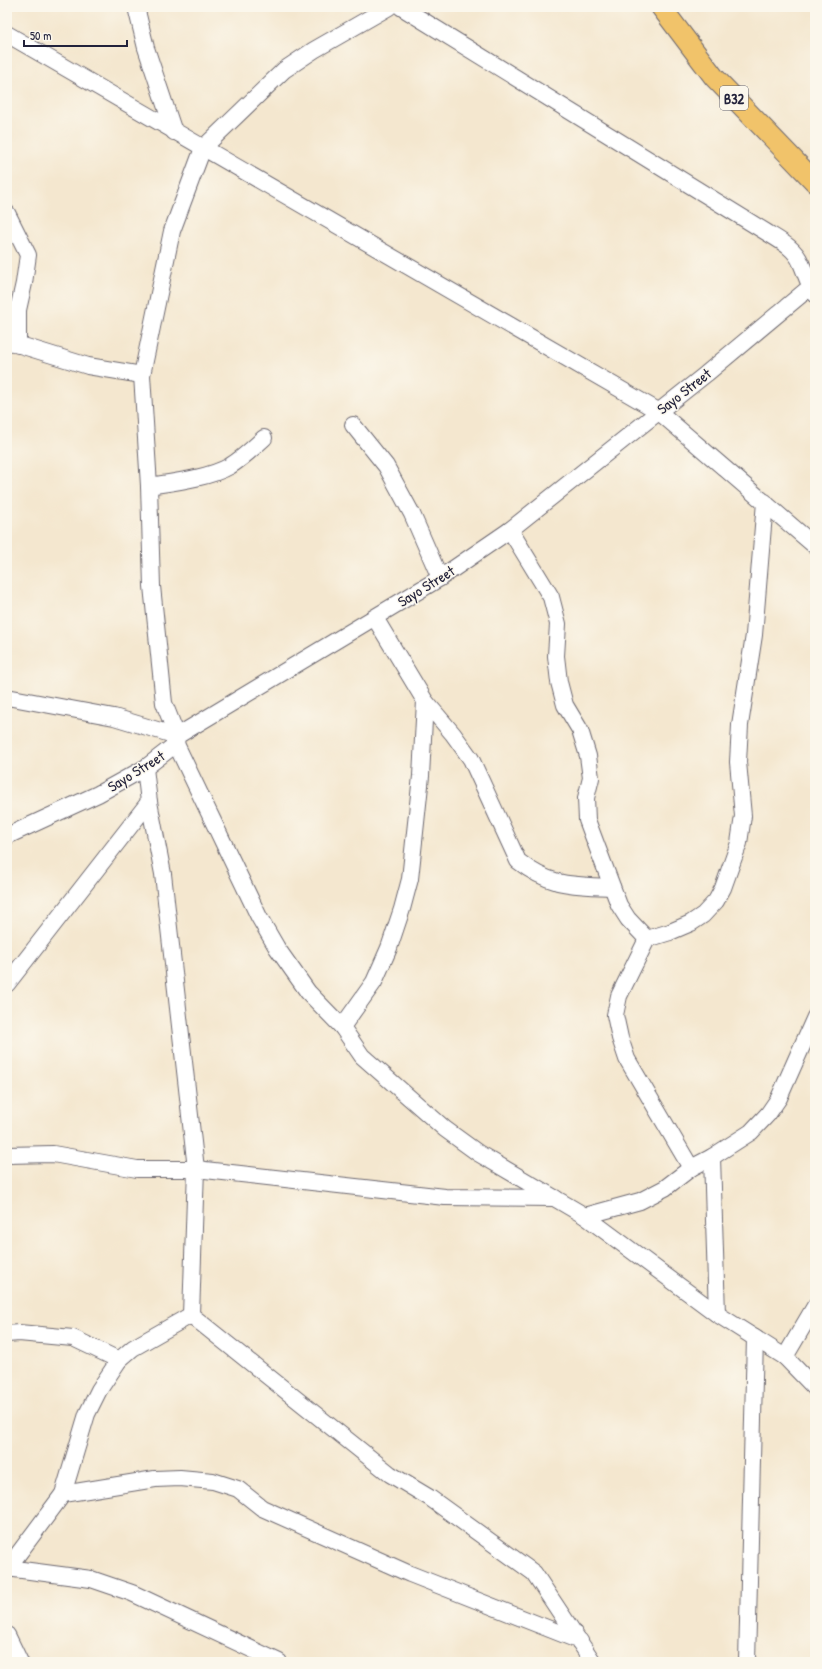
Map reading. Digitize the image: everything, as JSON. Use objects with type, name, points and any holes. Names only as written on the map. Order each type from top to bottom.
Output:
[{"type":"main road","name":"B32","points":[[661,7],[714,77],[815,182]]},
{"type":"street","points":[[136,7],[146,48],[174,132]]},
{"type":"street","points":[[389,7],[314,50],[284,70],[203,148],[172,231],[142,375],[149,486],[152,586],[164,703],[176,740],[259,917],[277,948],[308,992],[342,1027],[362,1056],[445,1129],[478,1153],[585,1216],[717,1314],[785,1357],[815,1388]]},
{"type":"street","points":[[401,7],[790,248],[801,261],[813,288]]},
{"type":"street","points":[[7,34],[658,411],[815,546]]},
{"type":"street","points":[[7,213],[28,255],[12,343],[88,366],[142,375]]},
{"type":"street","name":"Sayo Street","points":[[7,836],[76,806],[145,768],[176,740],[440,578],[510,530],[813,288]]},
{"type":"street","points":[[353,425],[386,466],[412,514],[440,578]]},
{"type":"street","points":[[149,486],[197,477],[229,467],[246,455],[264,438]]},
{"type":"street","points":[[691,1168],[627,1059],[620,1038],[615,1015],[619,996],[647,939],[670,932],[691,923],[703,915],[716,901],[723,888],[739,843],[743,816],[738,762],[740,725],[754,635],[765,502]]},
{"type":"street","points":[[510,530],[552,597],[558,624],[556,656],[559,682],[566,705],[580,730],[588,756],[591,778],[586,798],[586,820],[619,905],[628,919],[647,939]]},
{"type":"street","points":[[375,618],[425,701],[453,734],[471,759],[518,861],[533,872],[550,880],[569,885],[612,887]]},
{"type":"street","points":[[7,697],[114,717],[176,740]]},
{"type":"street","points":[[342,1027],[374,982],[389,948],[408,887],[421,776],[425,701]]},
{"type":"street","points":[[145,768],[149,802],[163,874],[196,1169],[192,1315]]},
{"type":"street","points":[[7,984],[149,802]]},
{"type":"street","points":[[585,1216],[640,1201],[665,1188],[691,1168],[712,1157],[751,1132],[768,1114],[779,1098],[815,1017]]},
{"type":"street","points":[[7,1155],[53,1154],[137,1169],[196,1169],[445,1197],[556,1198]]},
{"type":"street","points":[[712,1157],[717,1314]]},
{"type":"street","points":[[785,1357],[815,1306]]},
{"type":"street","points":[[192,1315],[133,1348],[120,1360],[99,1390],[88,1414],[63,1494],[7,1568],[91,1579],[112,1586],[132,1593],[279,1662]]},
{"type":"street","points":[[192,1315],[390,1474],[430,1498],[534,1574],[593,1662]]},
{"type":"street","points":[[7,1334],[19,1332],[74,1338],[120,1360]]},
{"type":"street","points":[[748,1662],[755,1338]]},
{"type":"street","points":[[63,1494],[155,1479],[180,1478],[213,1481],[238,1489],[262,1508],[410,1574],[580,1641]]},
{"type":"street","points":[[7,1635],[20,1662]]}]
